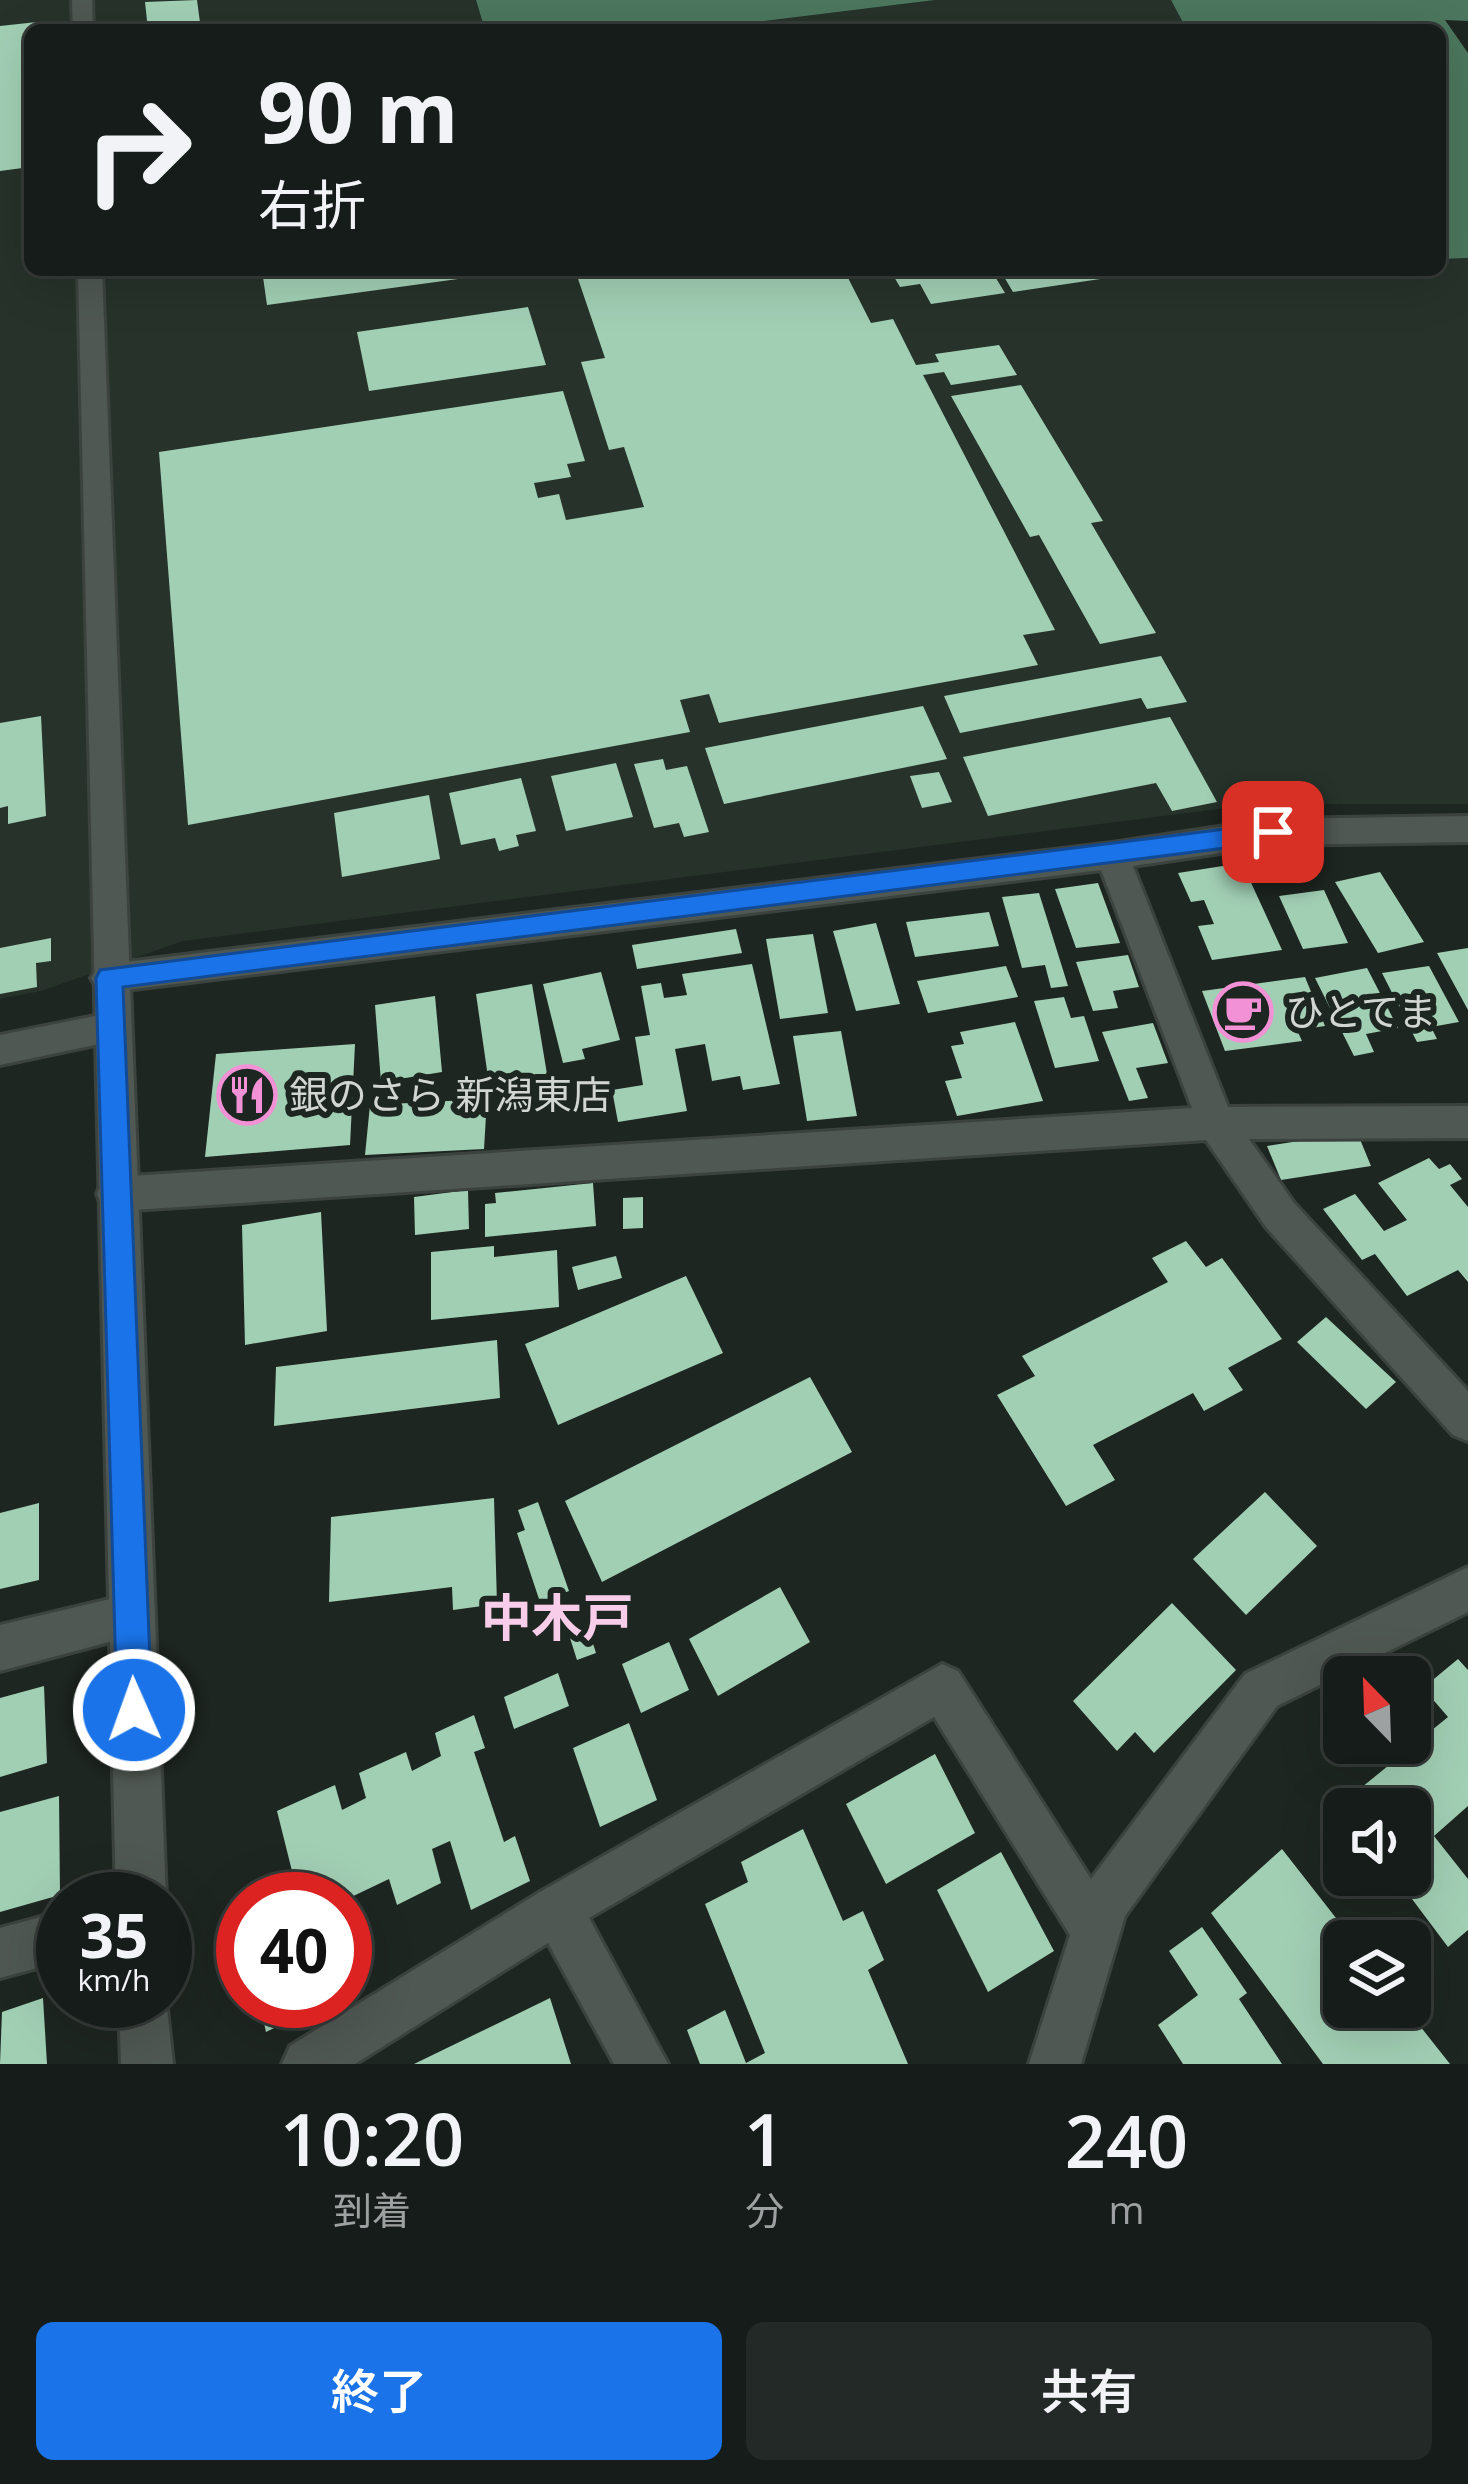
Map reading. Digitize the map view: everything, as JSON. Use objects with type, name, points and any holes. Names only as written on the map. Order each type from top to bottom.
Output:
[{"type":"street","points":[[90,276],[110,1028],[140,1872]]},
{"type":"street","points":[[110,978],[1112,856],[1273,832],[1468,829]]},
{"type":"street","points":[[1112,856],[1216,1123],[1280,1215],[1468,1421]]},
{"type":"street","points":[[0,1050],[110,1028]]},
{"type":"street","points":[[116,1194],[1216,1123],[1468,1122]]},
{"type":"street","points":[[1055,2064],[1104,1903],[1261,1690],[1468,1588]]},
{"type":"street","points":[[0,1648],[131,1616]]},
{"type":"street","points":[[308,2064],[557,1909],[942,1687],[1095,1930]]},
{"type":"street","points":[[557,1909],[642,2064]]},
{"type":"street","points":[[0,1953],[36,1943]]},
{"type":"street","points":[[145,2028],[147,2064]]},
{"type":"shaded area","points":[[0,0],[476,0],[483,24],[24,24],[24,276],[1446,276],[1446,259],[1468,258],[1468,804],[1258,804],[183,941],[41,991],[0,999]]},
{"type":"shaded area","points":[[476,0],[935,0],[741,24],[483,24]]},
{"type":"shaded area","points":[[935,0],[1171,0],[1184,24],[741,24]]},
{"type":"shaded area","points":[[1171,0],[1468,0],[1468,21],[1445,20],[1468,53],[1468,258],[1446,259],[1446,24],[1184,24]]},
{"type":"building","points":[[197,0],[200,24],[147,24],[145,2]]},
{"type":"building","points":[[37,22],[24,24],[24,168],[0,171],[0,26]]},
{"type":"building","points":[[263,276],[480,276],[267,305]]},
{"type":"building","points":[[577,276],[847,276],[871,323],[893,319],[916,365],[939,362],[935,354],[999,345],[1017,375],[951,385],[944,372],[923,375],[1055,630],[1023,635],[1038,665],[719,723],[709,694],[680,700],[690,732],[188,825],[159,452],[563,391],[585,461],[567,464],[571,477],[534,483],[538,498],[559,494],[566,520],[644,507],[624,447],[609,450],[581,362],[605,358]]},
{"type":"building","points":[[894,276],[995,276],[1005,293],[931,304],[920,284],[900,287]]},
{"type":"building","points":[[1004,276],[1107,278],[1013,292]]},
{"type":"building","points":[[528,307],[546,365],[369,391],[357,332]]},
{"type":"building","points":[[1021,385],[1103,521],[1091,523],[1156,633],[1100,644],[1039,535],[1030,537],[951,396]]},
{"type":"building","points":[[1161,656],[1187,702],[1147,709],[1141,698],[960,733],[944,696]]},
{"type":"building","points":[[923,706],[947,759],[724,804],[705,748]]},
{"type":"building","points":[[41,716],[46,816],[8,824],[8,806],[0,808],[0,723]]},
{"type":"building","points":[[1170,717],[1217,802],[1172,811],[1156,783],[988,816],[963,757]]},
{"type":"building","points":[[663,759],[666,770],[687,766],[709,832],[684,837],[679,823],[654,828],[634,764]]},
{"type":"building","points":[[616,763],[633,817],[566,831],[551,776]]},
{"type":"building","points":[[939,772],[952,802],[922,808],[910,776]]},
{"type":"building","points":[[521,778],[536,831],[516,835],[519,846],[499,851],[495,838],[461,845],[449,793]]},
{"type":"building","points":[[429,795],[440,859],[342,877],[334,813]]},
{"type":"building","points":[[1242,863],[1282,950],[1212,960],[1198,926],[1214,924],[1204,900],[1191,902],[1178,873]]},
{"type":"building","points":[[1380,872],[1424,942],[1378,953],[1335,882]]},
{"type":"building","points":[[1098,883],[1120,943],[1076,948],[1055,889]]},
{"type":"building","points":[[1324,890],[1348,943],[1303,949],[1279,896]]},
{"type":"building","points":[[1039,893],[1068,986],[1051,988],[1045,965],[1022,968],[1002,897]]},
{"type":"building","points":[[989,912],[999,946],[915,957],[906,922]]},
{"type":"building","points":[[876,923],[900,1004],[856,1011],[833,931]]},
{"type":"building","points":[[736,929],[742,953],[637,969],[632,945]]},
{"type":"building","points":[[813,934],[828,1013],[780,1019],[766,939]]},
{"type":"building","points":[[51,938],[51,961],[36,963],[37,987],[0,994],[0,948]]},
{"type":"building","points":[[1468,948],[1468,1010],[1437,953]]},
{"type":"building","points":[[1128,955],[1139,987],[1113,991],[1118,1008],[1093,1011],[1076,962]]},
{"type":"building","points":[[752,964],[780,1084],[743,1090],[740,1076],[712,1081],[705,1044],[675,1049],[687,1111],[618,1122],[612,1090],[643,1085],[635,1037],[650,1035],[641,986],[661,983],[664,998],[687,995],[682,974]]},
{"type":"building","points":[[1006,966],[1018,997],[928,1013],[917,981]]},
{"type":"building","points":[[1429,966],[1459,1022],[1431,1027],[1437,1039],[1417,1042],[1382,973]]},
{"type":"building","points":[[1367,968],[1398,1028],[1366,1034],[1374,1052],[1354,1056],[1315,978]]},
{"type":"building","points":[[601,972],[620,1040],[582,1049],[585,1059],[563,1063],[543,984]]},
{"type":"building","points":[[1305,977],[1325,1026],[1297,1030],[1302,1041],[1225,1051],[1202,991]]},
{"type":"building","points":[[532,984],[547,1074],[489,1084],[476,994]]},
{"type":"building","points":[[435,996],[442,1072],[381,1082],[375,1005]]},
{"type":"building","points":[[1064,997],[1071,1018],[1084,1016],[1099,1061],[1055,1068],[1034,1001]]},
{"type":"building","points":[[1015,1022],[1043,1101],[957,1116],[945,1081],[962,1078],[951,1046],[964,1044],[960,1032]]},
{"type":"building","points":[[1153,1023],[1168,1063],[1136,1068],[1148,1098],[1129,1101],[1102,1032]]},
{"type":"building","points":[[841,1031],[857,1116],[807,1121],[793,1036]]},
{"type":"building","points":[[355,1044],[350,1145],[205,1157],[216,1054]]},
{"type":"building","points":[[487,1099],[484,1149],[365,1155],[370,1105]]},
{"type":"building","points":[[1357,1132],[1371,1166],[1281,1180],[1267,1146]]},
{"type":"building","points":[[1429,1158],[1439,1169],[1450,1164],[1462,1179],[1450,1185],[1468,1207],[1468,1282],[1458,1270],[1407,1296],[1375,1254],[1362,1260],[1323,1209],[1355,1194],[1384,1231],[1407,1220],[1378,1183]]},
{"type":"building","points":[[593,1183],[596,1226],[485,1237],[485,1204],[496,1203],[495,1193]]},
{"type":"building","points":[[468,1190],[469,1229],[415,1235],[414,1197]]},
{"type":"building","points":[[643,1197],[643,1228],[623,1229],[623,1198]]},
{"type":"building","points":[[321,1212],[327,1331],[245,1345],[242,1225]]},
{"type":"building","points":[[1186,1241],[1206,1267],[1222,1258],[1282,1339],[1228,1368],[1243,1390],[1204,1411],[1193,1393],[1093,1445],[1115,1480],[1066,1506],[997,1395],[1035,1376],[1022,1356],[1168,1282],[1152,1258]]},
{"type":"building","points":[[494,1246],[494,1257],[557,1250],[559,1307],[431,1320],[431,1252]]},
{"type":"building","points":[[616,1256],[622,1278],[578,1290],[572,1267]]},
{"type":"building","points":[[686,1276],[723,1353],[558,1425],[525,1344]]},
{"type":"building","points":[[1326,1317],[1396,1382],[1366,1409],[1297,1342]]},
{"type":"building","points":[[497,1340],[500,1398],[274,1426],[276,1367]]},
{"type":"building","points":[[810,1377],[852,1452],[602,1582],[565,1501]]},
{"type":"building","points":[[1265,1492],[1317,1546],[1246,1615],[1193,1559]]},
{"type":"building","points":[[494,1498],[497,1604],[453,1610],[452,1587],[329,1602],[331,1517]]},
{"type":"building","points":[[538,1502],[569,1591],[540,1602],[517,1533],[525,1530],[518,1510]]},
{"type":"building","points":[[39,1503],[39,1580],[0,1589],[0,1513]]},
{"type":"building","points":[[780,1587],[810,1642],[718,1696],[689,1639]]},
{"type":"building","points":[[1172,1603],[1236,1670],[1154,1753],[1135,1732],[1117,1751],[1073,1701]]},
{"type":"building","points":[[588,1628],[596,1653],[577,1660],[569,1635]]},
{"type":"building","points":[[669,1642],[689,1690],[641,1713],[622,1664]]},
{"type":"building","points":[[1458,1659],[1468,1670],[1468,1806],[1434,1836],[1468,1879],[1468,1930],[1448,1947],[1410,1896],[1431,1896],[1431,1788],[1361,1788],[1390,1764],[1431,1764],[1431,1731],[1448,1717],[1431,1697],[1431,1681]]},
{"type":"building","points":[[558,1673],[569,1706],[514,1729],[504,1697]]},
{"type":"building","points":[[44,1686],[47,1763],[0,1777],[0,1698]]},
{"type":"building","points":[[474,1715],[485,1748],[474,1752],[504,1842],[515,1836],[530,1881],[471,1910],[450,1841],[432,1849],[441,1883],[397,1905],[389,1879],[372,1887],[372,1872],[292,1872],[277,1811],[335,1785],[342,1810],[366,1798],[359,1773],[406,1752],[412,1771],[441,1756],[435,1733]]},
{"type":"building","points":[[629,1723],[657,1800],[600,1827],[573,1748]]},
{"type":"building","points":[[935,1754],[975,1833],[886,1884],[846,1804]]},
{"type":"building","points":[[59,1796],[60,1872],[36,1872],[36,1902],[0,1912],[0,1812]]},
{"type":"building","points":[[803,1829],[843,1921],[863,1911],[884,1960],[868,1970],[908,2064],[700,2064],[687,2030],[725,2010],[746,2063],[765,2053],[705,1904],[748,1882],[741,1862]]},
{"type":"building","points":[[1282,1849],[1338,1920],[1323,1920],[1323,2028],[1422,2028],[1450,2064],[1323,2064],[1211,1913]]},
{"type":"building","points":[[1001,1852],[1054,1951],[988,1992],[937,1890]]},
{"type":"building","points":[[1202,1927],[1247,1993],[1239,1999],[1282,2064],[1183,2064],[1158,2025],[1198,1995],[1169,1951]]},
{"type":"building","points":[[550,1998],[571,2064],[414,2064]]},
{"type":"building","points":[[36,2000],[36,2028],[45,2028],[47,2064],[0,2064],[2,2012]]},
{"type":"place","name":"ひとてま","points":[[1243,1012]]},
{"type":"place","name":"銀のさら 新潟東店","points":[[247,1095]]},
{"type":"district","name":"中木戸","points":[[557,1618]]},
{"type":"route","points":[[134,1710],[110,978],[1067,862],[1273,832]]}]
